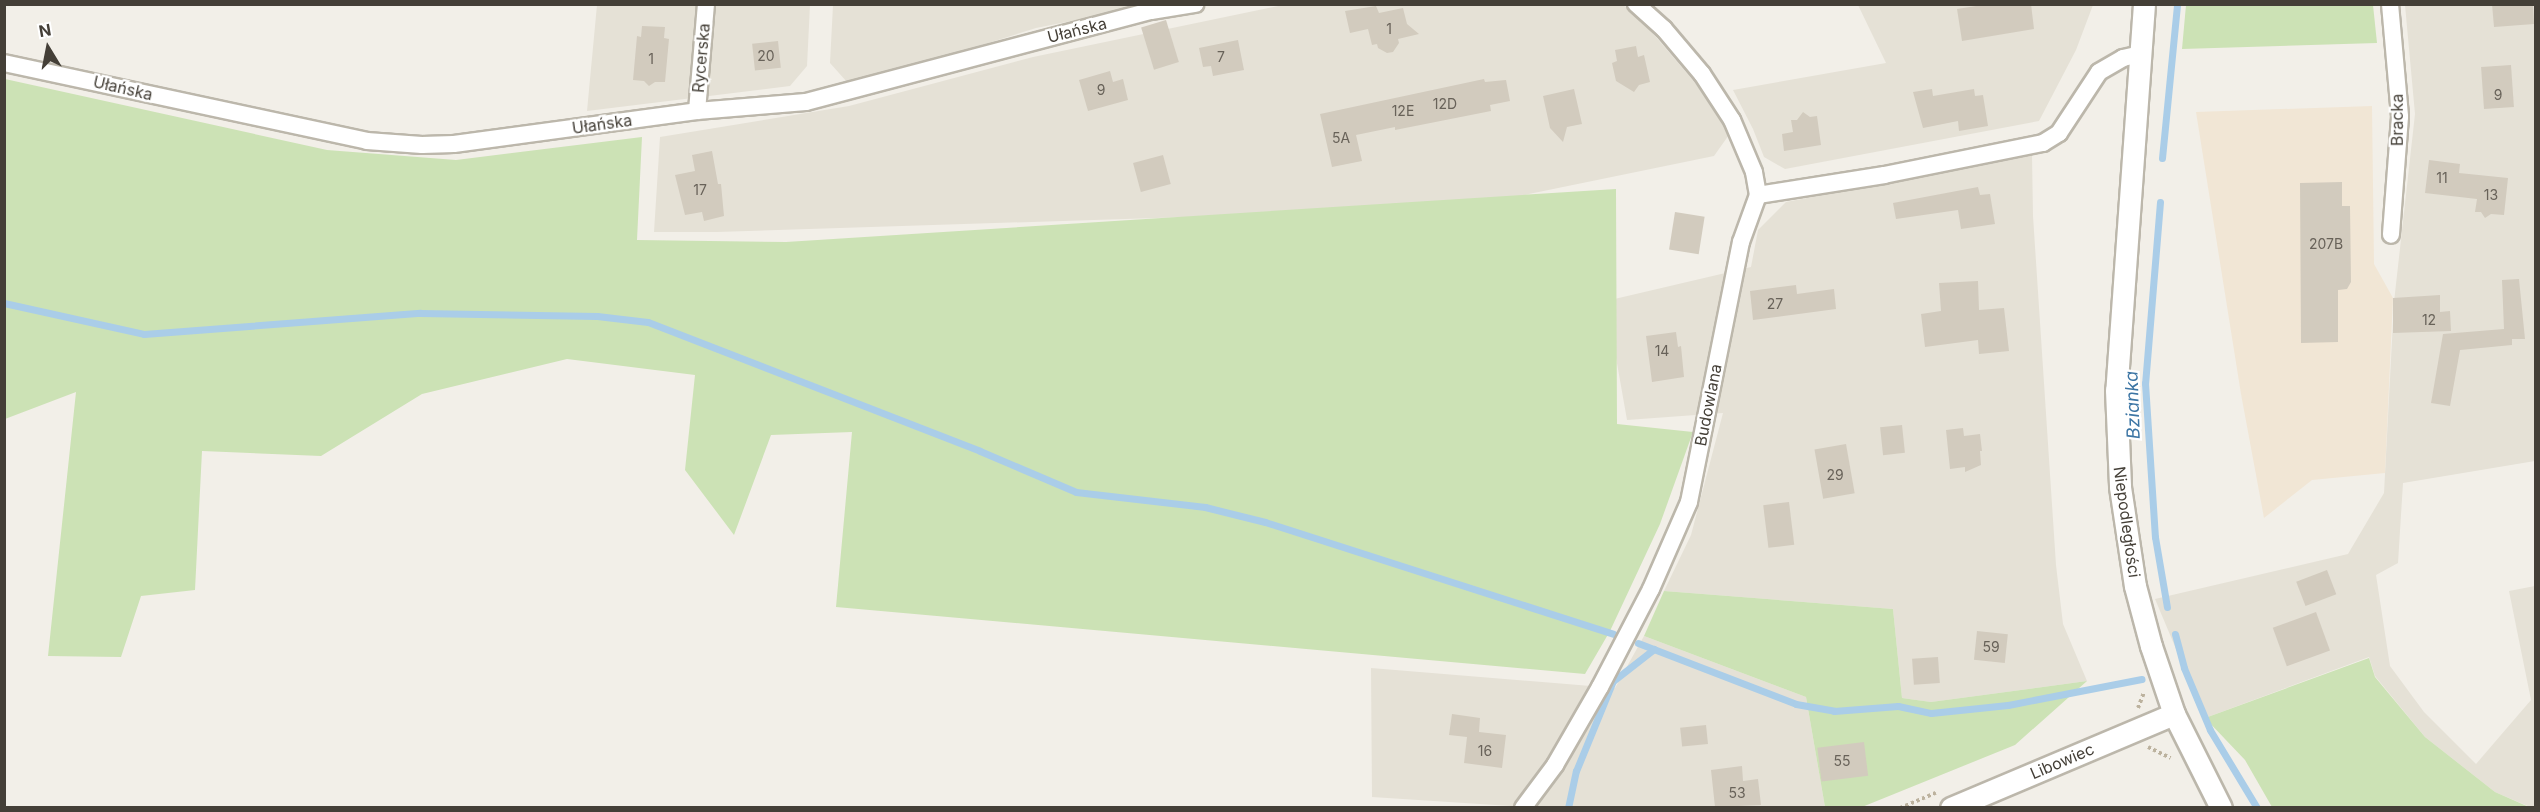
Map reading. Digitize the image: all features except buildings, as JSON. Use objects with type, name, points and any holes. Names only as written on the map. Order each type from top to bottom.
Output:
[{"type":"street","name":"Rycerska","points":[[697,111],[706,4]]},
{"type":"street","name":"Ułańska","points":[[4,63],[367,141],[454,144],[697,111],[806,102],[1151,11],[1195,4]]},
{"type":"street","points":[[1636,4],[1664,29],[1694,65],[1732,120],[1754,172],[1758,195],[1884,175],[2043,143],[2059,133],[2099,72],[2122,58],[2141,54]]},
{"type":"street","name":"Niepodległości","points":[[2144,4],[2122,279],[2116,390],[2122,510],[2135,586],[2174,714],[2221,807]]},
{"type":"street","name":"Bracka","points":[[2390,4],[2400,117],[2391,235]]},
{"type":"street","name":"Budowlana","points":[[1524,807],[1556,765],[1600,687],[1651,589],[1689,501],[1741,242],[1758,195]]},
{"type":"street","name":"Libowiec","points":[[1950,807],[2174,714]]},
{"type":"shaded area","points":[[597,5],[810,5],[807,66],[790,86],[587,111]]},
{"type":"shaded area","points":[[833,5],[1152,5],[1036,28],[934,60],[847,82],[830,63]]},
{"type":"shaded area","points":[[1283,5],[1623,5],[1639,17],[1725,118],[1731,132],[1714,156],[1471,206],[717,232],[654,232],[660,137],[849,106],[1033,57]]},
{"type":"shaded area","points":[[1858,5],[2093,5],[2076,50],[2039,121],[1785,169],[1764,157],[1733,90],[1886,63]]},
{"type":"shaded area","points":[[2405,5],[2535,5],[2535,461],[2403,483],[2398,563],[2376,575],[2390,666],[2424,712],[2476,764],[2531,700],[2509,591],[2535,586],[2535,807],[2495,792],[2425,737],[2375,676],[2369,657],[2205,718],[2155,599],[2348,554],[2384,493],[2394,302],[2415,114]]},
{"type":"shaded area","points":[[2372,106],[2374,264],[2393,298],[2385,473],[2312,480],[2264,518],[2241,394],[2196,112]]},
{"type":"shaded area","points":[[2032,155],[2033,216],[2056,565],[2063,624],[2087,681],[1931,702],[1902,698],[1893,609],[1664,591],[1691,535],[1723,413],[1627,420],[1606,301],[1751,267],[1758,230],[1786,202]]},
{"type":"shaded area","points":[[1644,636],[1806,697],[1825,807],[1541,808],[1372,797],[1371,668],[1615,688]]},
{"type":"green space","points":[[2186,5],[2373,5],[2377,43],[2182,49]]},
{"type":"green space","points":[[5,79],[327,150],[456,160],[642,137],[637,240],[786,242],[1616,189],[1617,424],[1693,432],[1660,524],[1610,631],[1585,674],[836,607],[852,432],[771,435],[734,535],[685,470],[695,375],[567,359],[422,394],[321,456],[202,451],[195,590],[141,596],[121,657],[48,656],[76,392],[5,419]]},
{"type":"green space","points":[[1664,591],[1893,609],[1902,698],[1931,702],[2087,681],[2015,745],[1862,807],[1825,807],[1806,697],[1644,636]]},
{"type":"green space","points":[[2369,658],[2375,677],[2425,737],[2495,792],[2529,807],[2272,807],[2245,760],[2205,718]]},
{"type":"waterway","name":"Bzianka","points":[[2162,158],[2177,4]]},
{"type":"waterway","name":"Bzianka","points":[[2160,202],[2145,383],[2155,537],[2167,607]]},
{"type":"waterway","points":[[4,303],[144,334],[420,313],[597,316],[648,322],[980,451],[1076,492],[1205,507],[1265,522],[1613,634]]},
{"type":"waterway","name":"Bzianka","points":[[2175,634],[2184,668],[2210,730],[2257,808]]},
{"type":"waterway","points":[[1638,643],[1796,704],[1834,711],[1898,706],[1931,713],[2008,705],[2142,679]]},
{"type":"waterway","points":[[1568,808],[1576,771],[1613,681],[1654,649]]}]
